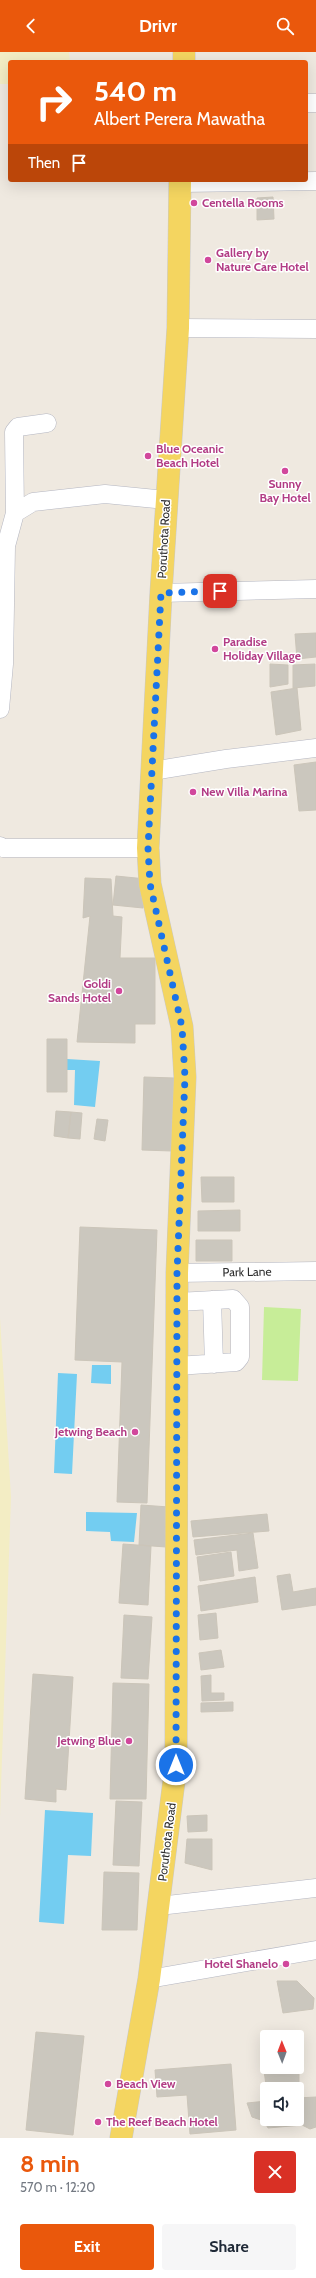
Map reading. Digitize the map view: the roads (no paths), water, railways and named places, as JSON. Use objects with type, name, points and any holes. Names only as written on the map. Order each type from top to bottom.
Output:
[{"type":"main road","name":"Poruthota Road","points":[[121,2138],[149,1979],[176,1765],[177,1273],[185,1077],[182,1034],[150,884],[148,848],[166,500],[178,328],[180,182]]},
{"type":"street","points":[[178,328],[316,329]]},
{"type":"street","points":[[0,709],[4,664],[6,546],[15,513],[14,432],[18,427],[47,423]]},
{"type":"street","points":[[15,513],[33,502],[105,494],[166,500]]},
{"type":"street","points":[[161,593],[316,589]]},
{"type":"street","points":[[152,771],[226,759],[316,748]]},
{"type":"street","points":[[0,846],[3,848],[148,848]]},
{"type":"street","name":"Park Lane","points":[[177,1273],[316,1270]]},
{"type":"street","points":[[177,1302],[233,1299],[240,1307],[240,1357],[236,1362],[230,1364],[177,1366]]},
{"type":"street","points":[[212,1300],[214,1364]]},
{"type":"street","points":[[159,1906],[316,1888]]},
{"type":"street","points":[[149,1979],[316,1950]]},
{"type":"water","points":[[67,1059],[100,1061],[95,1107],[74,1105],[75,1070],[67,1070]]},
{"type":"water","points":[[92,1365],[111,1365],[111,1384],[91,1383]]},
{"type":"water","points":[[58,1373],[77,1374],[72,1474],[54,1473]]},
{"type":"water","points":[[86,1512],[137,1513],[134,1542],[111,1541],[110,1532],[86,1531]]},
{"type":"water","points":[[45,1810],[93,1813],[91,1856],[68,1855],[64,1924],[39,1922]]},
{"type":"place","name":"Centella Rooms","points":[[194,203]]},
{"type":"place","name":"Gallery by Nature Care Hotel","points":[[208,260]]},
{"type":"place","name":"Blue Oceanic Beach Hotel","points":[[148,456]]},
{"type":"place","name":"Sunny Bay Hotel","points":[[285,471]]},
{"type":"place","name":"Paradise Holiday Village","points":[[215,649]]},
{"type":"place","name":"New Villa Marina","points":[[193,792]]},
{"type":"place","name":"Goldi Sands Hotel","points":[[119,991]]},
{"type":"place","name":"Jetwing Beach","points":[[135,1432]]},
{"type":"place","name":"Jetwing Blue","points":[[129,1741]]},
{"type":"place","name":"Hotel Shanelo","points":[[286,1964]]},
{"type":"place","name":"Beach View","points":[[108,2084]]},
{"type":"place","name":"The Reef Beach Hotel","points":[[98,2122]]}]
